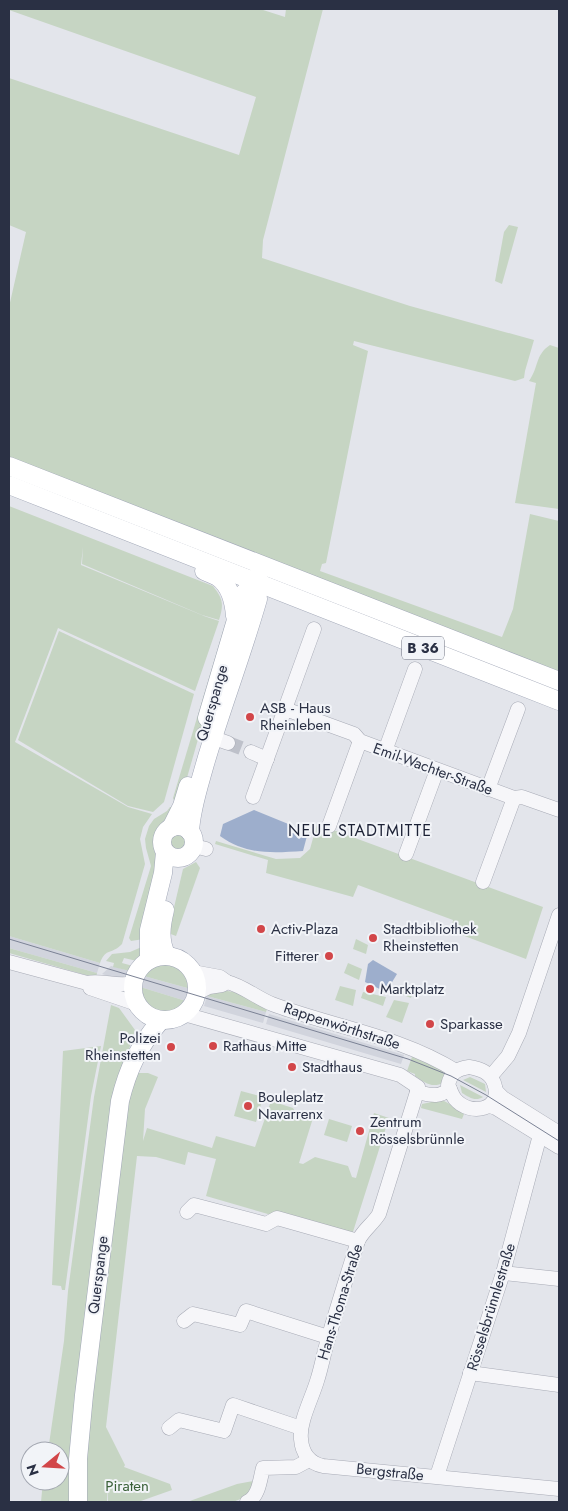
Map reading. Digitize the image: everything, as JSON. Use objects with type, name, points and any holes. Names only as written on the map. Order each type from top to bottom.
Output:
[{"type":"main road","name":"B 36","points":[[9,466],[559,681]]},
{"type":"main road","name":"B 36","points":[[9,485],[559,701]]},
{"type":"main road","points":[[180,552],[206,572],[220,578],[234,601],[236,618]]},
{"type":"main road","name":"Querspange","points":[[197,842],[191,820],[197,792],[258,599],[256,582],[262,565]]},
{"type":"main road","name":"Querspange","points":[[171,828],[215,738],[236,618],[244,593],[256,582]]},
{"type":"main road","points":[[182,826],[197,842],[188,855],[172,855],[162,847],[163,836],[171,828],[182,826]]},
{"type":"main road","points":[[167,956],[163,948],[162,928],[172,855]]},
{"type":"main road","points":[[148,960],[149,930],[163,873],[172,855]]},
{"type":"main road","points":[[138,1051],[143,1021],[140,1007],[134,994],[133,984],[137,971],[148,960],[158,956],[180,959],[188,965],[197,982],[197,994],[193,1004],[184,1014],[173,1019],[161,1020],[148,1015],[140,1007]]},
{"type":"main road","points":[[138,1051],[143,1047],[161,1020]]},
{"type":"main road","name":"Querspange","points":[[78,1502],[78,1459],[84,1395],[116,1128],[126,1077],[138,1051]]},
{"type":"street","points":[[253,798],[314,629]]},
{"type":"street","points":[[385,751],[415,669]]},
{"type":"street","points":[[488,789],[518,709]]},
{"type":"street","name":"Emil-Wachter-Straße","points":[[284,713],[288,710],[354,734],[360,742],[514,798],[522,797],[559,810]]},
{"type":"street","points":[[329,826],[360,742]]},
{"type":"street","points":[[252,752],[267,759]]},
{"type":"street","points":[[406,854],[437,770]]},
{"type":"street","points":[[483,882],[514,798]]},
{"type":"street","points":[[491,1076],[501,1067],[519,1033],[559,916]]},
{"type":"street","points":[[9,962],[86,984],[91,989],[130,1000],[140,1007]]},
{"type":"street","name":"Rappenwörthstraße","points":[[193,972],[220,977],[272,1004],[411,1048],[435,1058],[456,1071]]},
{"type":"street","points":[[86,984],[93,982],[119,985],[133,984]]},
{"type":"street","points":[[197,994],[209,987],[222,985],[227,982]]},
{"type":"street","name":"Rappenwörthstraße","points":[[184,1014],[400,1075],[418,1087],[417,1092]]},
{"type":"street","points":[[559,1133],[503,1098],[497,1092],[491,1076],[475,1068],[469,1067],[456,1071],[450,1079],[448,1085],[456,1100],[470,1108],[480,1109],[490,1106],[496,1108],[559,1147]]},
{"type":"street","points":[[417,1092],[442,1095],[450,1089]]},
{"type":"street","name":"Hans-Thoma-Straße","points":[[310,1460],[302,1448],[301,1428],[318,1380],[328,1337],[358,1241],[379,1214],[417,1092]]},
{"type":"street","points":[[490,1106],[497,1092]]},
{"type":"street","name":"Rösselsbrünnlestraße","points":[[437,1476],[503,1273],[540,1135]]},
{"type":"street","points":[[187,1212],[194,1205],[266,1224],[277,1218],[358,1241]]},
{"type":"street","points":[[503,1273],[559,1279]]},
{"type":"street","points":[[184,1321],[193,1314],[240,1325],[246,1311],[328,1337]]},
{"type":"street","points":[[470,1374],[559,1385]]},
{"type":"street","points":[[168,1428],[179,1420],[224,1431],[233,1405],[301,1428]]},
{"type":"street","points":[[247,1502],[251,1501],[256,1494],[263,1468],[296,1467],[310,1460]]},
{"type":"street","name":"Bergstraße","points":[[310,1460],[315,1464],[323,1466],[559,1489]]},
{"type":"shaded area","points":[[9,936],[100,963],[97,973],[9,948]]},
{"type":"shaded area","points":[[111,966],[130,971],[120,980],[102,974]]},
{"type":"shaded area","points":[[140,975],[191,989],[186,1001],[137,986]]},
{"type":"shaded area","points":[[207,996],[266,1012],[263,1023],[204,1006]]},
{"type":"shaded area","points":[[269,1014],[404,1055],[401,1064],[266,1024]]},
{"type":"green space","points":[[9,9],[260,9],[285,17],[286,9],[323,9],[263,240],[262,258],[410,306],[534,340],[524,378],[515,381],[354,341],[353,345],[368,351],[326,563],[322,564],[320,571],[502,637],[513,609],[530,514],[559,521],[559,672],[9,461],[9,307],[26,232],[9,225],[9,78],[239,155],[256,97]]},
{"type":"green space","points":[[509,225],[518,227],[502,284],[495,281],[504,232]]},
{"type":"green space","points":[[550,345],[559,348],[559,509],[515,503],[536,383],[529,381],[539,357]]},
{"type":"green space","points":[[9,506],[213,586],[222,602],[219,620],[202,615],[82,564],[83,547],[81,565],[204,616],[219,621],[195,691],[58,628],[15,742],[128,807],[152,814],[143,827],[140,839],[145,864],[122,944],[107,953],[100,963],[9,936]]},
{"type":"green space","points":[[229,611],[226,642],[180,802],[174,801],[173,798]]},
{"type":"green space","points":[[59,631],[194,694],[164,802],[153,812],[128,806],[18,740]]},
{"type":"green space","points":[[172,807],[170,818],[157,828],[154,835],[153,845],[159,858],[144,939],[131,941],[129,938],[151,866],[145,839],[149,826],[154,819]]},
{"type":"green space","points":[[317,824],[543,907],[526,959],[451,931],[453,920],[358,885],[353,897],[266,873],[268,860],[215,844],[216,841],[276,859],[300,858],[310,849]]},
{"type":"green space","points":[[178,831],[186,834],[189,842],[186,850],[178,853],[170,850],[167,842],[170,834]]},
{"type":"green space","points":[[196,862],[200,868],[176,936],[168,933],[183,869]]},
{"type":"green space","points":[[356,939],[368,945],[366,954],[353,949]]},
{"type":"green space","points":[[144,946],[141,957],[137,961],[124,958],[122,963],[133,966],[130,971],[113,967],[114,963],[106,961],[112,954],[130,952]]},
{"type":"green space","points":[[9,948],[97,973],[96,978],[9,953]]},
{"type":"green space","points":[[159,961],[171,963],[186,972],[191,983],[191,989],[140,975],[148,967]]},
{"type":"green space","points":[[348,963],[362,969],[359,980],[344,973]]},
{"type":"green space","points":[[402,985],[414,989],[411,998],[398,993]]},
{"type":"green space","points":[[137,986],[186,1001],[182,1007],[171,1012],[165,1013],[152,1010],[141,1003]]},
{"type":"green space","points":[[340,986],[356,990],[353,1006],[335,1000]]},
{"type":"green space","points":[[222,990],[239,993],[267,1009],[266,1012],[207,996]]},
{"type":"green space","points":[[363,992],[386,997],[383,1006],[361,998]]},
{"type":"green space","points":[[394,1000],[409,1003],[402,1023],[386,1017]]},
{"type":"green space","points":[[111,1005],[119,1008],[135,1030],[120,1078],[71,1502],[41,1502],[42,1491],[70,1491],[70,1441],[49,1441],[64,1341],[68,1291],[94,1097]]},
{"type":"green space","points":[[101,1046],[91,1096],[65,1290],[62,1290],[61,1286],[52,1285],[63,1051]]},
{"type":"green space","points":[[413,1054],[442,1070],[445,1075],[444,1082],[436,1085],[429,1084],[407,1071]]},
{"type":"green space","name":"Piraten","points":[[134,1073],[148,1073],[158,1077],[145,1109],[143,1141],[147,1128],[212,1148],[216,1136],[255,1147],[271,1101],[293,1108],[296,1113],[313,1118],[299,1163],[303,1164],[315,1157],[348,1166],[352,1177],[356,1178],[374,1113],[389,1118],[351,1238],[206,1196],[216,1159],[188,1152],[185,1165],[156,1157],[137,1156],[106,1427],[125,1465],[124,1467],[170,1484],[172,1490],[138,1502],[108,1502],[108,1480],[107,1502],[83,1502],[83,1481],[122,1118]]},
{"type":"green space","points":[[470,1077],[485,1084],[486,1092],[463,1080]]},
{"type":"green space","points":[[460,1085],[483,1097],[475,1099],[462,1093]]},
{"type":"green space","name":"Bouleplatz Navarrenx","points":[[241,1091],[263,1097],[256,1122],[234,1116]]},
{"type":"green space","points":[[441,1100],[464,1114],[462,1119],[421,1108],[422,1104]]},
{"type":"green space","points":[[329,1119],[352,1126],[347,1142],[324,1135]]},
{"type":"green space","points":[[253,1481],[248,1496],[233,1502],[187,1502],[237,1484]]},
{"type":"water","points":[[254,810],[303,830],[307,836],[303,851],[270,852],[250,850],[240,847],[220,836],[223,824]]},
{"type":"water","points":[[373,960],[397,974],[386,992],[365,982],[368,964]]},
{"type":"tunnel","points":[[228,743],[251,752]]},
{"type":"tram line","points":[[9,939],[408,1059],[451,1076],[486,1095],[559,1141]]},
{"type":"place","name":"ASB - Haus Rheinleben","points":[[250,717]]},
{"type":"place","name":"Activ-Plaza","points":[[261,929]]},
{"type":"place","name":"Stadtbibliothek Rheinstetten","points":[[373,938]]},
{"type":"place","name":"Fitterer","points":[[329,956]]},
{"type":"place","name":"Marktplatz","points":[[370,989]]},
{"type":"place","name":"Sparkasse","points":[[430,1024]]},
{"type":"place","name":"Rathaus Mitte","points":[[213,1046]]},
{"type":"place","name":"Polizei Rheinstetten","points":[[171,1047]]},
{"type":"place","name":"Stadthaus","points":[[292,1067]]},
{"type":"place","name":"Bouleplatz Navarrenx","points":[[248,1106]]},
{"type":"place","name":"Zentrum Rösselsbrünnle","points":[[360,1131]]},
{"type":"district","name":"NEUE STADTMITTE","points":[[360,830]]}]
